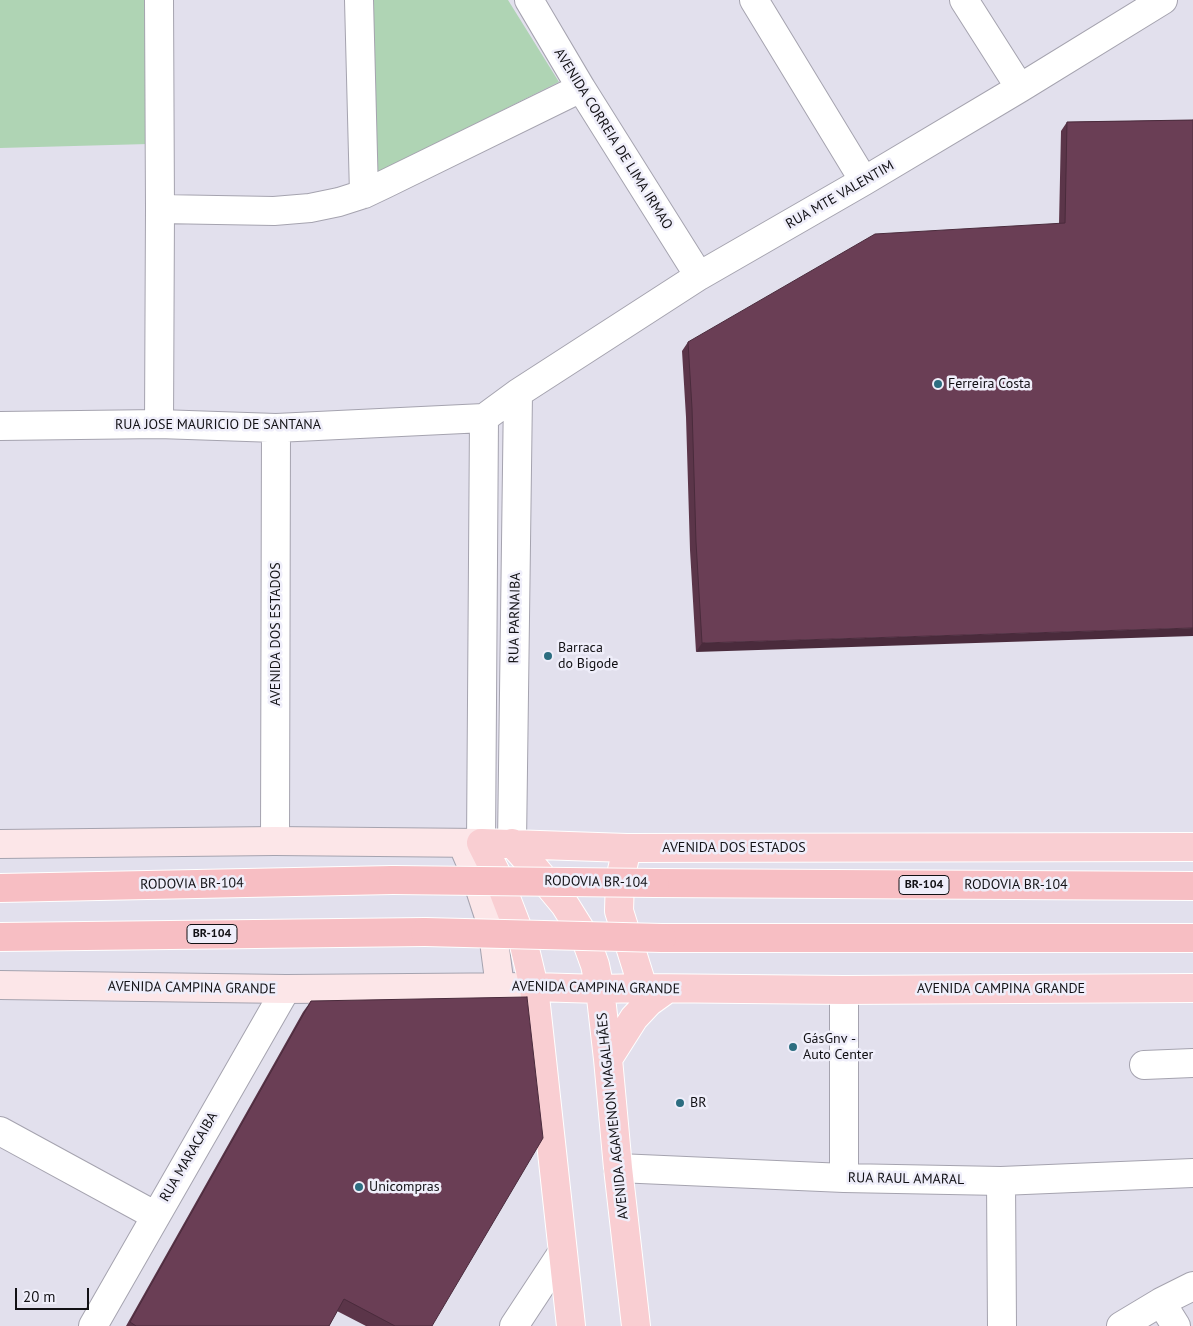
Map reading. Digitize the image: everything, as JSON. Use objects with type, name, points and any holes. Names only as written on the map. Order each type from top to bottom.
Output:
[{"type":"highway","name":"RODOVIA BR-104","points":[[0,888],[393,880],[1193,886]]},
{"type":"highway","name":"BR-104","points":[[0,936],[425,932],[662,938],[1193,938]]},
{"type":"main road","name":"AVENIDA DOS ESTADOS","points":[[0,844],[275,841],[512,843],[627,848],[1193,847]]},
{"type":"main road","points":[[472,843],[498,877],[524,945],[534,987],[571,1326]]},
{"type":"main road","points":[[472,843],[474,871],[492,926],[500,987]]},
{"type":"main road","name":"AVENIDA AGAMENON MAGALHÃES","points":[[512,843],[564,904],[585,937],[595,965],[600,989],[608,1059],[636,1326]]},
{"type":"main road","points":[[608,1059],[634,1018],[649,1002],[655,988],[619,911],[620,879],[627,848]]},
{"type":"main road","name":"AVENIDA CAMPINA GRANDE","points":[[0,985],[286,989],[500,987],[844,990],[1193,988]]},
{"type":"street","points":[[159,0],[159,424]]},
{"type":"street","points":[[358,0],[364,194]]},
{"type":"street","name":"AVENIDA CORREIA DE LIMA IRMAO","points":[[529,0],[581,88],[699,276]]},
{"type":"street","points":[[754,0],[864,181]]},
{"type":"street","points":[[964,0],[1020,88]]},
{"type":"street","name":"RUA MTE VALENTIM","points":[[518,393],[699,276],[864,181],[1163,0]]},
{"type":"street","points":[[160,209],[274,211],[310,208],[339,202],[364,194],[581,88]]},
{"type":"street","points":[[472,843],[484,418],[518,393]]},
{"type":"street","name":"RUA PARNAIBA","points":[[512,843],[518,393]]},
{"type":"street","name":"RUA JOSE MAURICIO DE SANTANA","points":[[0,426],[159,424],[276,428],[484,418]]},
{"type":"street","name":"AVENIDA DOS ESTADOS","points":[[275,841],[276,428]]},
{"type":"street","name":"RUA MARACAIBA","points":[[93,1326],[286,989]]},
{"type":"street","points":[[844,990],[844,1178]]},
{"type":"street","points":[[1144,1065],[1193,1063]]},
{"type":"street","points":[[0,1132],[156,1216]]},
{"type":"street","name":"RUA RAUL AMARAL","points":[[618,1168],[844,1178],[1001,1181],[1193,1173]]},
{"type":"street","points":[[1001,1181],[1002,1326]]},
{"type":"street","points":[[514,1326],[562,1253]]},
{"type":"street","points":[[1121,1326],[1161,1302],[1193,1286]]},
{"type":"street","points":[[1161,1302],[1176,1326]]},
{"type":"green space","points":[[0,0],[146,0],[148,144],[0,148]]},
{"type":"green space","points":[[370,0],[508,0],[559,82],[378,172]]},
{"type":"building","name":"Ferreira Costa","points":[[1193,120],[1193,628],[702,643],[688,342],[875,234],[1065,223],[1067,122]]},
{"type":"building","name":"Unicompras","points":[[527,997],[543,1138],[432,1326],[395,1326],[344,1299],[329,1326],[136,1326],[130,1322],[311,1001]]},
{"type":"place","name":"Ferreira Costa","points":[[938,384]]},
{"type":"place","name":"Barraca do Bigode","points":[[548,656]]},
{"type":"place","name":"GásGnv - Auto Center","points":[[793,1047]]},
{"type":"place","name":"BR","points":[[680,1103]]},
{"type":"place","name":"Unicompras","points":[[359,1187]]}]
